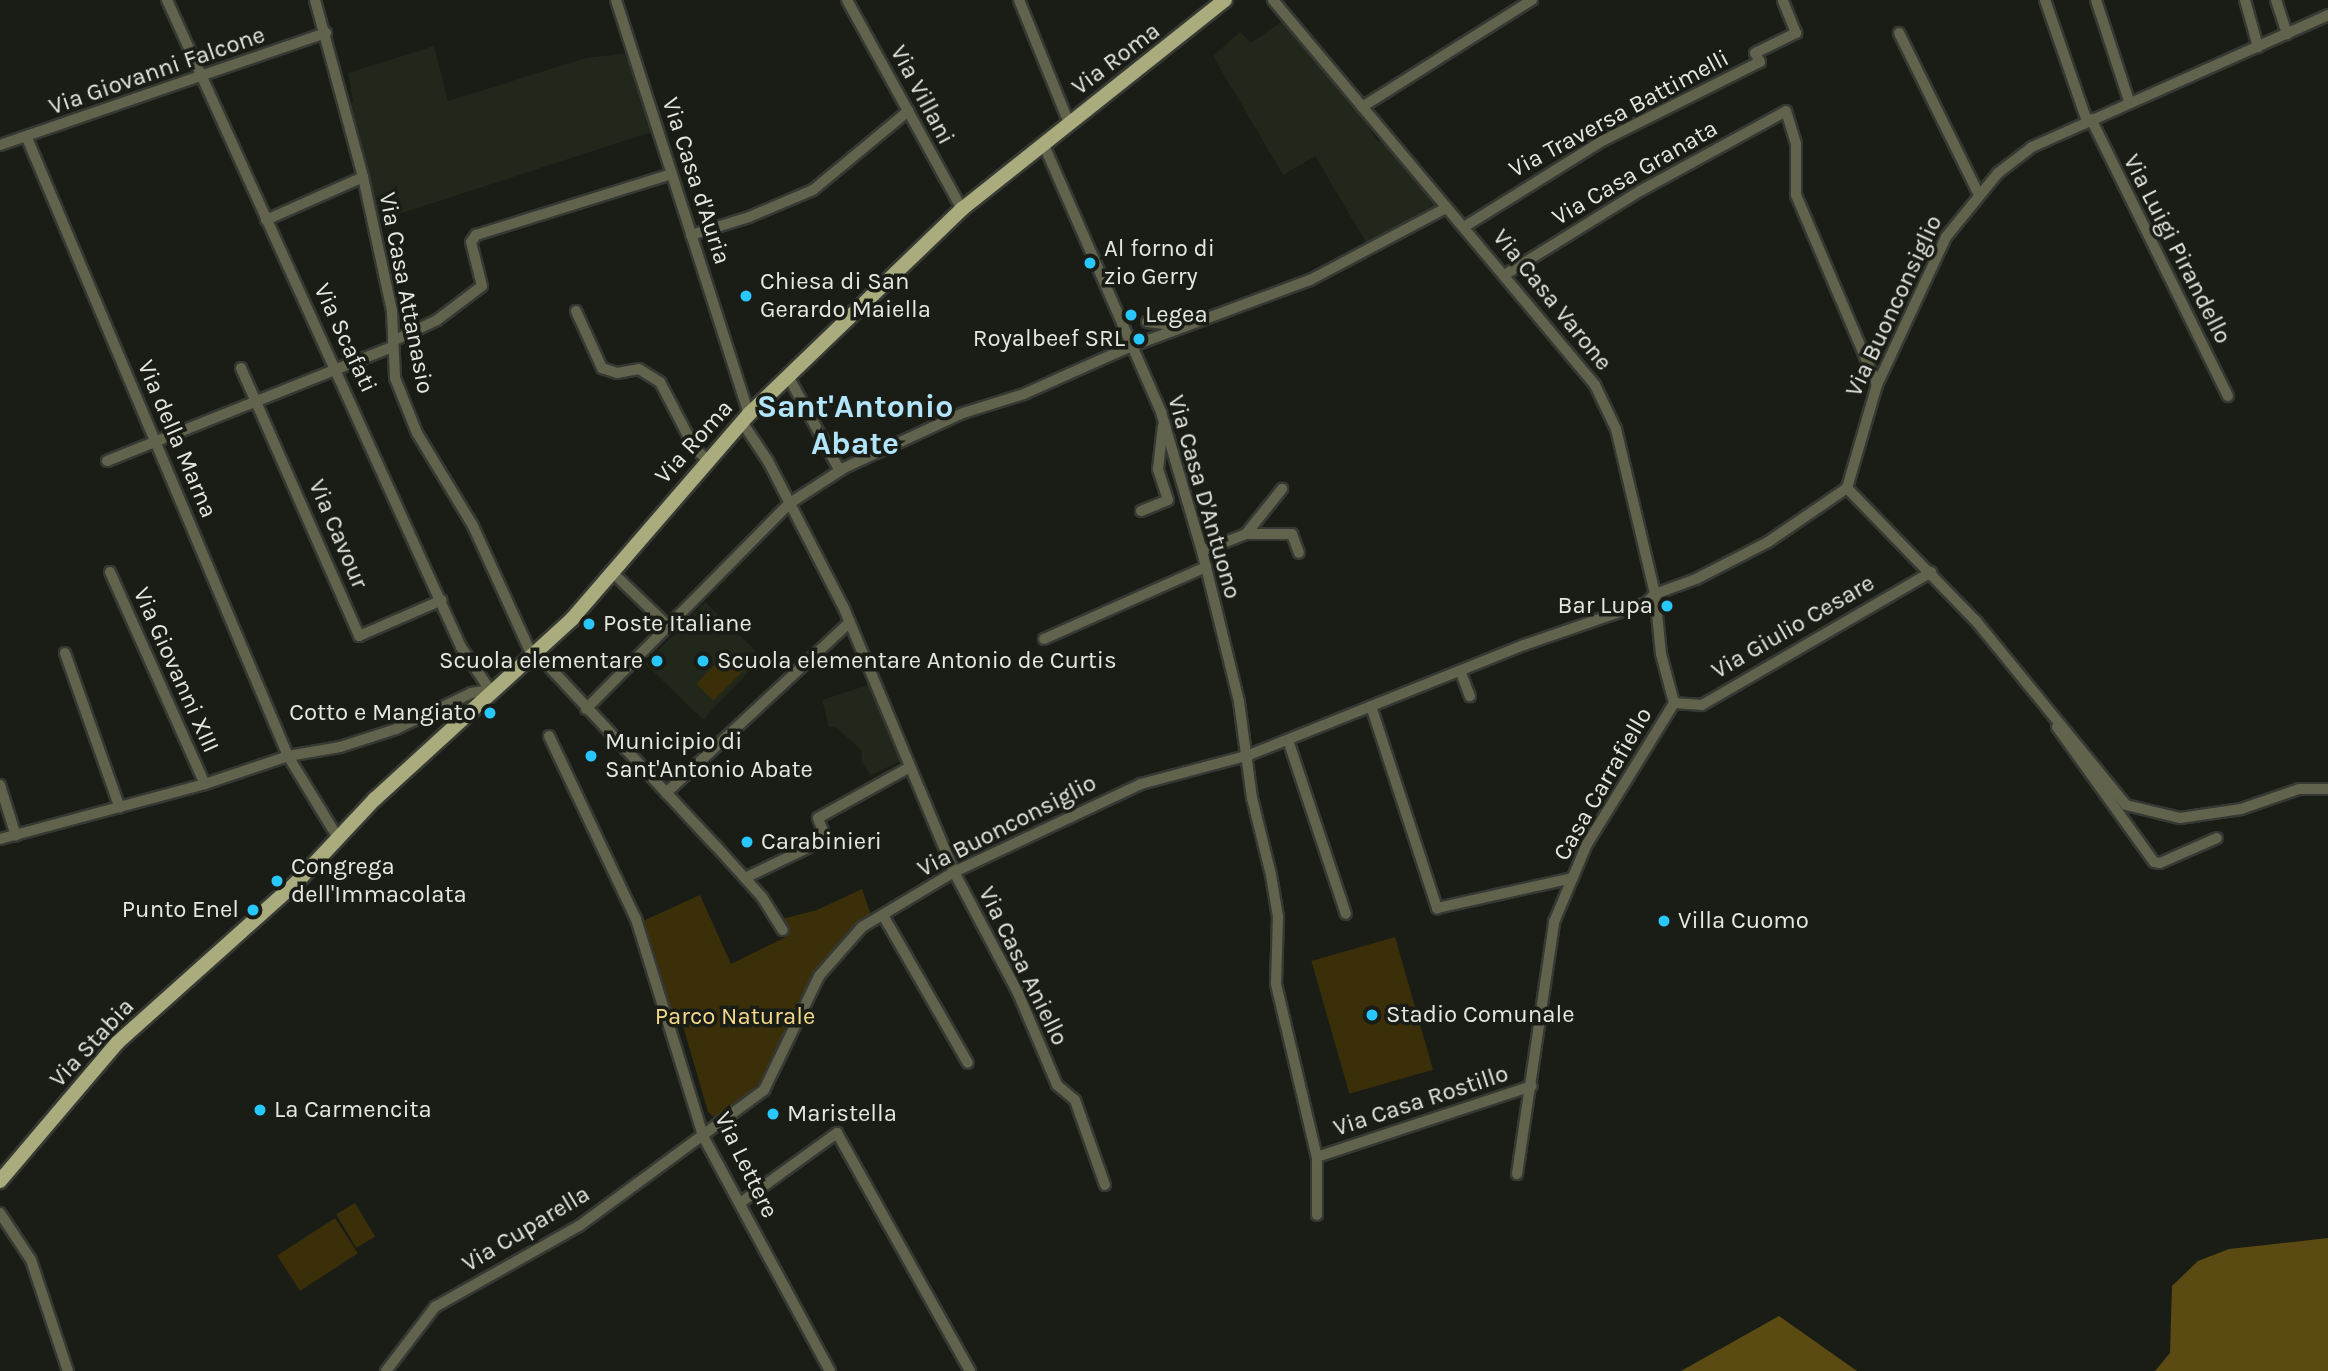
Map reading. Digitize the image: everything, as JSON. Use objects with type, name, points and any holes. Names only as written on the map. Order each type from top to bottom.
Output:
[{"type":"main road","name":"Via Roma","points":[[227,946],[375,799],[482,703],[490,691],[531,653],[572,619],[746,418],[962,209],[1225,0]]},
{"type":"main road","name":"Via Stabia","points":[[0,1181],[118,1042],[227,946]]},
{"type":"street","name":"Via Scafati","points":[[167,0],[442,600],[461,647],[490,691]]},
{"type":"street","name":"Via Casa Attanasio","points":[[315,0],[363,177],[392,311],[395,378],[417,433],[473,526],[531,653]]},
{"type":"street","name":"Via Casa d'Auria","points":[[617,0],[746,418]]},
{"type":"street","name":"Via Villani","points":[[847,0],[962,209]]},
{"type":"street","points":[[1019,0],[1069,123]]},
{"type":"street","name":"Via Casa Varone","points":[[1273,0],[1446,208],[1580,362],[1609,409],[1655,594],[1661,654],[1674,703]]},
{"type":"street","points":[[1362,107],[1532,0]]},
{"type":"street","name":"Via Traversa Battimelli","points":[[1464,227],[1604,140],[1760,62],[1755,53],[1796,33],[1783,0]]},
{"type":"street","name":"Via Luigi Pirandello","points":[[2045,0],[2089,120],[2228,396]]},
{"type":"street","points":[[2096,0],[2129,102]]},
{"type":"street","points":[[2245,0],[2259,47]]},
{"type":"street","points":[[2276,0],[2287,34]]},
{"type":"street","name":"Via Buonconsiglio","points":[[704,1138],[764,1090],[819,976],[862,927],[884,917],[954,872],[1141,784],[1249,755],[1461,673],[1524,645],[1646,603],[1655,594],[1756,548],[1847,488],[1877,384],[1946,237],[1978,193],[2032,147],[2328,15]]},
{"type":"street","name":"Via Giovanni Falcone","points":[[0,145],[202,79],[326,33]]},
{"type":"street","points":[[1899,33],[1978,193]]},
{"type":"street","points":[[691,235],[749,218],[813,190],[908,111]]},
{"type":"street","name":"Via Casa Granata","points":[[1506,274],[1640,191],[1786,111],[1796,144],[1796,195],[1877,384]]},
{"type":"street","name":"Via della Marna","points":[[27,138],[153,444],[260,682],[288,756],[338,838]]},
{"type":"street","name":"Via Casa D'Antuono","points":[[1043,144],[1164,424],[1206,567],[1249,755],[1252,798],[1278,917]]},
{"type":"street","points":[[107,461],[336,371],[437,320],[482,286],[471,242],[476,235],[672,174]]},
{"type":"street","points":[[266,220],[363,177]]},
{"type":"street","points":[[586,709],[790,503],[839,471],[963,412],[1024,394],[1132,348],[1310,280],[1446,208]]},
{"type":"street","points":[[576,311],[602,368],[617,373],[639,369],[660,382],[695,449],[708,460]]},
{"type":"street","points":[[1147,322],[1188,328]]},
{"type":"street","name":"Via Cavour","points":[[241,368],[359,636],[442,600]]},
{"type":"street","points":[[788,376],[839,471]]},
{"type":"street","name":"Via Casa Aniello","points":[[746,418],[850,622],[954,872],[1018,993],[1057,1086],[1075,1100],[1105,1185]]},
{"type":"street","points":[[1141,511],[1168,500],[1158,469],[1164,424]]},
{"type":"street","points":[[1847,488],[1976,621],[2036,701],[2055,717],[2132,809],[2180,818],[2241,809],[2299,789],[2328,789]]},
{"type":"street","points":[[1246,534],[1282,489]]},
{"type":"street","points":[[1202,551],[1246,534],[1292,534],[1299,553]]},
{"type":"street","points":[[1044,639],[1206,567]]},
{"type":"street","name":"Via Giovanni XIII","points":[[110,572],[205,784]]},
{"type":"street","name":"Via Giulio Cesare","points":[[1674,703],[1702,705],[1931,572]]},
{"type":"street","points":[[612,573],[667,625]]},
{"type":"street","points":[[666,793],[850,622]]},
{"type":"street","points":[[65,653],[120,808]]},
{"type":"street","points":[[531,653],[541,658],[745,878],[783,930]]},
{"type":"street","points":[[1461,673],[1470,696]]},
{"type":"street","points":[[1430,685],[1435,698]]},
{"type":"street","points":[[0,839],[205,784],[288,756],[340,747],[396,729],[471,693],[490,691]]},
{"type":"street","name":"Casa Carrafiello","points":[[1517,1174],[1532,1086],[1549,938],[1587,844],[1674,703]]},
{"type":"street","points":[[1371,706],[1437,908],[1572,878]]},
{"type":"street","points":[[2055,717],[2059,730],[2154,862],[2161,863],[2217,838]]},
{"type":"street","name":"Via Lettere","points":[[549,736],[636,919],[704,1138],[830,1371]]},
{"type":"street","points":[[1288,740],[1346,914]]},
{"type":"street","points":[[745,878],[826,839],[818,818],[910,767]]},
{"type":"street","points":[[0,785],[16,836]]},
{"type":"street","points":[[884,917],[968,1063]]},
{"type":"street","name":"Via Casa Rostillo","points":[[1278,917],[1280,1007],[1317,1157],[1532,1086]]},
{"type":"street","points":[[740,1203],[838,1133],[970,1371]]},
{"type":"street","name":"Via Cuparella","points":[[386,1371],[435,1307],[579,1226],[704,1138]]},
{"type":"street","points":[[1317,1157],[1317,1215]]},
{"type":"street","points":[[0,1213],[31,1259],[68,1371]]},
{"type":"shaded area","points":[[1284,20],[1361,112],[1377,141],[1384,142],[1440,208],[1367,244],[1315,156],[1283,175],[1213,56],[1240,32],[1251,43]]},
{"type":"shaded area","points":[[434,46],[448,101],[586,58],[628,53],[655,131],[377,221],[349,104],[353,102],[348,73]]},
{"type":"shaded area","name":"Scuola elementare Antonio de Curtis","points":[[705,602],[763,658],[703,719],[645,664]]},
{"type":"shaded area","points":[[871,684],[903,760],[871,775],[861,762],[862,751],[835,726],[829,727],[822,700]]},
{"type":"shaded area","points":[[2328,1238],[2328,1371],[2155,1371],[2170,1353],[2172,1286],[2198,1261],[2229,1249]]},
{"type":"shaded area","points":[[1779,1316],[1857,1371],[1681,1371]]},
{"type":"green space","points":[[728,652],[745,669],[713,701],[696,684]]},
{"type":"green space","name":"Parco Naturale","points":[[862,889],[871,915],[814,978],[759,1083],[725,1116],[715,1118],[708,1112],[681,1019],[675,1020],[667,1001],[643,921],[700,895],[731,964],[788,936],[782,919],[817,910]]},
{"type":"green space","name":"Stadio Comunale","points":[[1395,937],[1433,1070],[1349,1094],[1311,961]]},
{"type":"green space","points":[[355,1203],[375,1236],[356,1248],[336,1214]]},
{"type":"green space","points":[[335,1218],[358,1253],[300,1291],[277,1256]]},
{"type":"place","name":"Al forno di zio Gerry","points":[[1090,263]]},
{"type":"place","name":"Chiesa di San Gerardo Maiella","points":[[746,296]]},
{"type":"place","name":"Legea","points":[[1131,315]]},
{"type":"place","name":"Royalbeef SRL","points":[[1139,339]]},
{"type":"place","name":"Bar Lupa","points":[[1667,606]]},
{"type":"place","name":"Poste Italiane","points":[[589,624]]},
{"type":"place","name":"Scuola elementare","points":[[657,661]]},
{"type":"place","name":"Scuola elementare Antonio de Curtis","points":[[703,661]]},
{"type":"place","name":"Cotto e Mangiato","points":[[490,713]]},
{"type":"place","name":"Municipio di Sant'Antonio Abate","points":[[591,756]]},
{"type":"place","name":"Carabinieri","points":[[747,842]]},
{"type":"place","name":"Congrega dell'Immacolata","points":[[277,881]]},
{"type":"place","name":"Punto Enel","points":[[253,910]]},
{"type":"place","name":"Villa Cuomo","points":[[1664,921]]},
{"type":"place","name":"Stadio Comunale","points":[[1372,1015]]},
{"type":"place","name":"La Carmencita","points":[[260,1110]]},
{"type":"place","name":"Maristella","points":[[773,1114]]},
{"type":"district","name":"Sant'Antonio Abate","points":[[855,426]]}]
